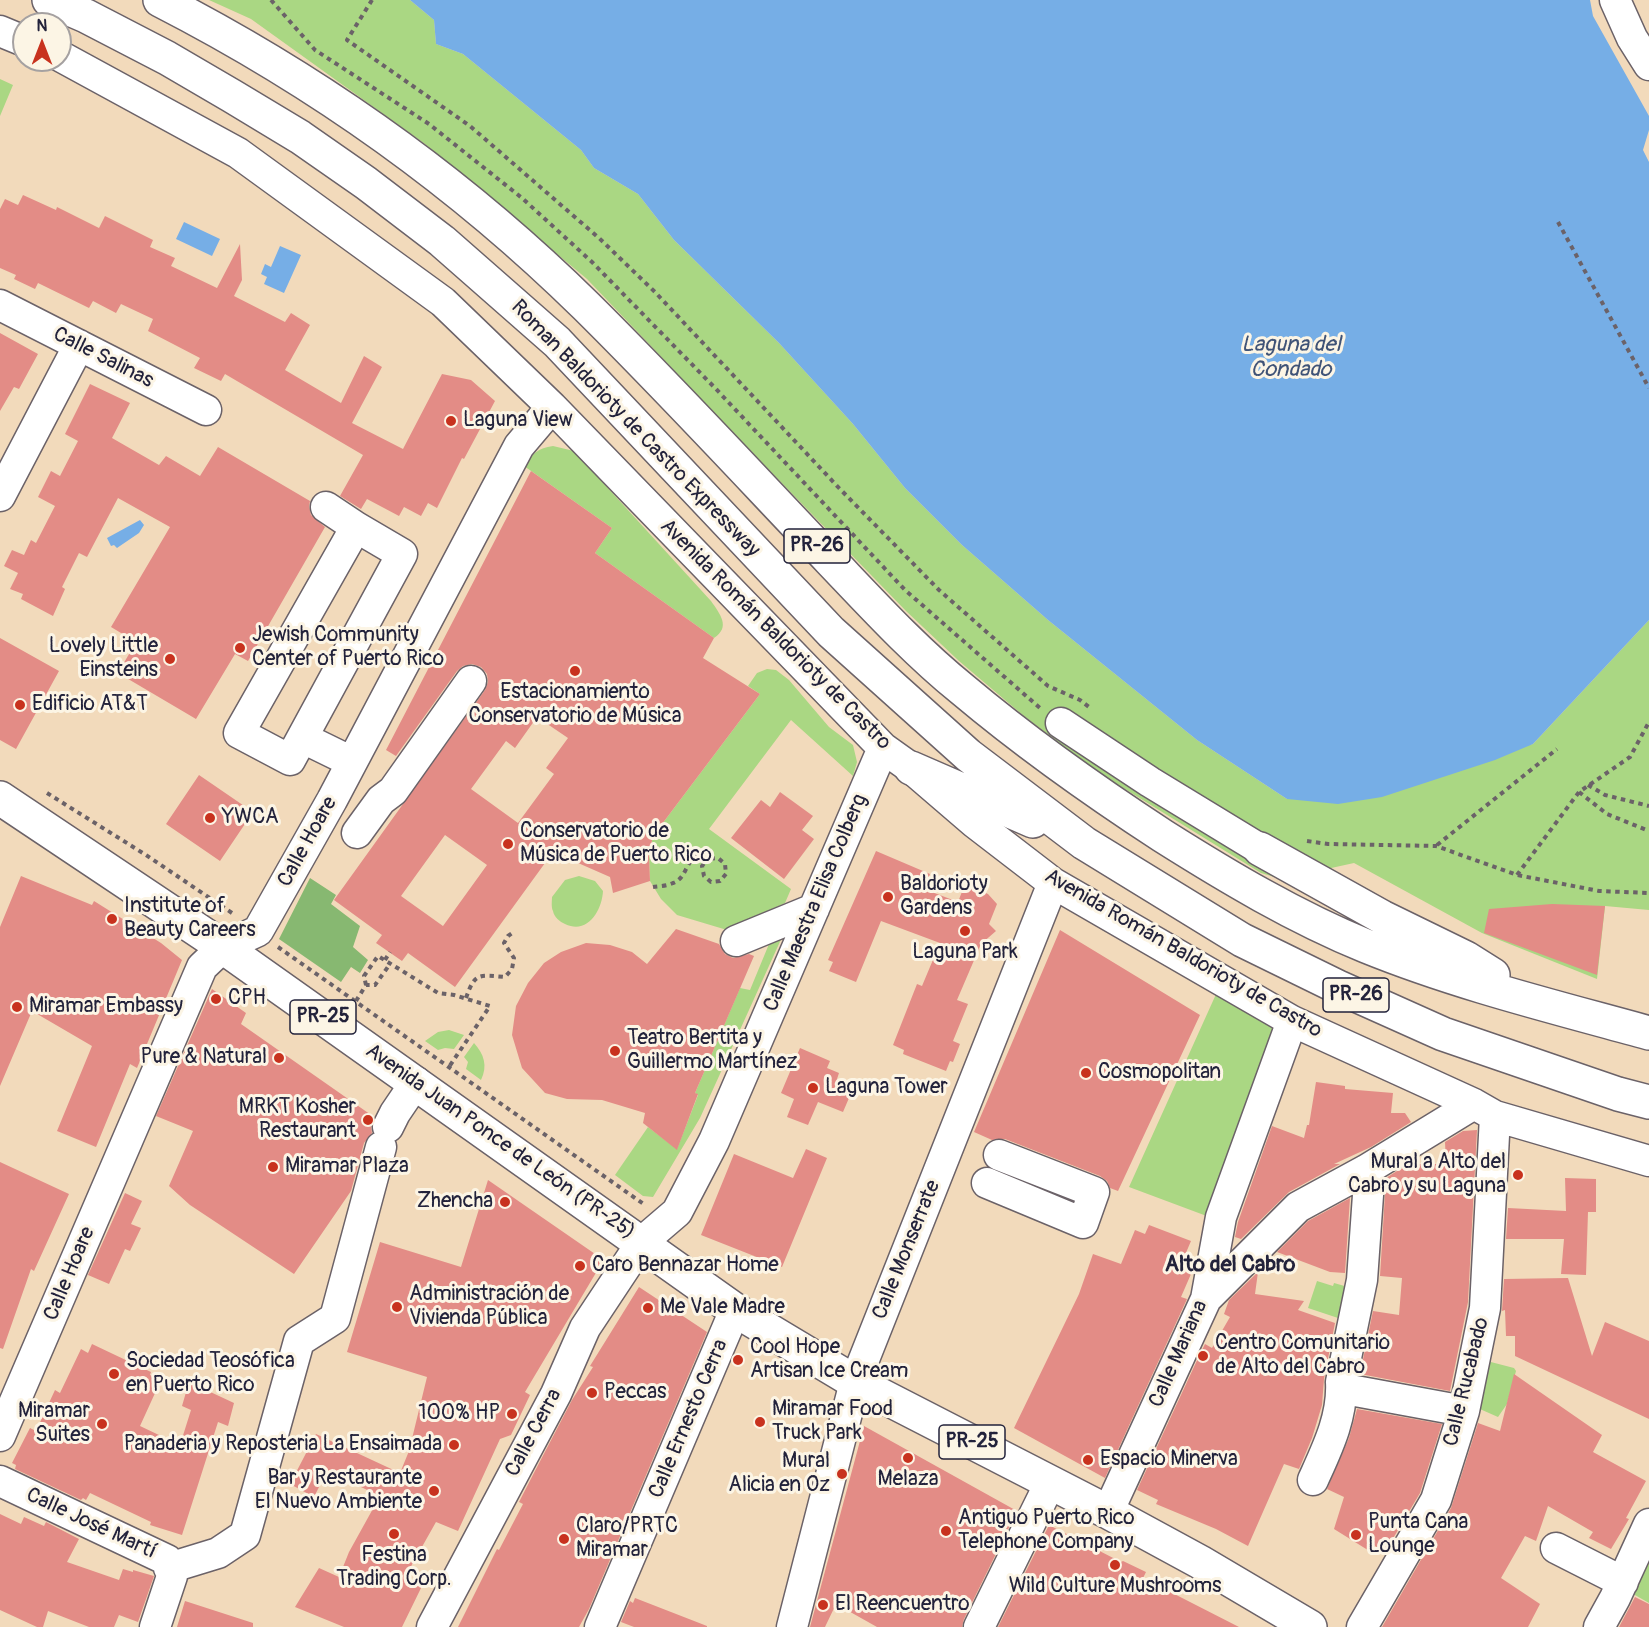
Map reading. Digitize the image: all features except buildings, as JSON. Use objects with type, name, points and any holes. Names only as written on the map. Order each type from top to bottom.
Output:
[{"type":"main road","name":"Roman Baldorioty de Castro Expressway","points":[[49,0],[106,27],[232,96],[300,137],[366,183],[442,241],[557,342],[831,632],[968,755],[1084,843],[1242,940],[1338,987],[1443,1034],[1618,1094],[1649,1102]]},
{"type":"main road","name":"PR-26","points":[[160,0],[259,54],[392,142],[514,239],[586,306],[899,632],[961,688],[1060,766],[1120,808],[1224,875],[1366,946],[1532,1000],[1649,1033]]},
{"type":"main road","points":[[911,768],[1084,843]]},
{"type":"main road","name":"Avenida Juan Ponce de León (PR-25)","points":[[0,798],[223,946],[642,1242]]},
{"type":"main road","points":[[1260,849],[1382,917],[1467,958],[1532,1000]]},
{"type":"main road","name":"PR-25","points":[[642,1242],[735,1310],[855,1382],[1200,1562],[1296,1623]]},
{"type":"street","points":[[1615,0],[1632,38],[1649,65]]},
{"type":"street","name":"Avenida Román Baldorioty de Castro","points":[[72,63],[238,153],[443,302],[552,407],[883,748],[1053,883],[1292,1021],[1484,1110],[1649,1161]]},
{"type":"street","name":"Calle Salinas","points":[[0,305],[207,410]]},
{"type":"street","points":[[0,496],[79,345]]},
{"type":"street","name":"Calle Hoare","points":[[0,1436],[202,967],[223,946],[258,931],[324,815],[519,446],[552,407]]},
{"type":"street","points":[[326,507],[402,554],[290,760],[239,733],[356,527]]},
{"type":"street","points":[[324,815],[366,838],[373,834],[391,807],[393,791],[471,681]]},
{"type":"street","points":[[1061,723],[1150,782],[1260,849]]},
{"type":"street","points":[[303,738],[352,762]]},
{"type":"street","name":"Calle Maestra Elisa Colberg","points":[[642,1242],[676,1212],[714,1141],[883,748]]},
{"type":"street","name":"Calle Monserrate","points":[[792,1627],[855,1382],[1053,883]]},
{"type":"street","points":[[736,941],[814,909]]},
{"type":"street","name":"Calle Mariana","points":[[1108,1512],[1206,1299],[1221,1217],[1292,1021]]},
{"type":"street","points":[[155,1627],[170,1572],[218,1553],[245,1535],[299,1341],[335,1318],[385,1137],[395,1113],[416,1082]]},
{"type":"street","points":[[1206,1299],[1298,1207],[1484,1110]]},
{"type":"street","name":"Calle Rucabado","points":[[1362,1627],[1436,1500],[1464,1411],[1485,1308],[1484,1110]]},
{"type":"street","points":[[942,1164],[1083,1223],[1094,1192],[953,1136]]},
{"type":"street","points":[[1312,1480],[1335,1427],[1342,1400],[1341,1382],[1362,1280],[1369,1181],[1366,1170]]},
{"type":"street","name":"Calle Cerra","points":[[432,1627],[556,1394],[585,1328],[642,1242]]},
{"type":"street","name":"Calle Ernesto Cerra","points":[[600,1627],[735,1310]]},
{"type":"street","points":[[1341,1382],[1350,1390],[1464,1411]]},
{"type":"street","name":"Calle José Martí","points":[[0,1481],[167,1560],[170,1572]]},
{"type":"street","points":[[979,1627],[1050,1483]]},
{"type":"street","points":[[1599,1627],[1623,1582],[1649,1524]]},
{"type":"street","points":[[1556,1548],[1623,1582]]},
{"type":"path","points":[[372,0],[347,40],[470,126],[599,238],[655,292],[839,488],[939,590],[1048,686],[1090,707]]},
{"type":"path","points":[[1558,222],[1649,388]]},
{"type":"path","points":[[1517,875],[1579,792],[1630,756],[1649,722]]},
{"type":"path","points":[[1436,846],[1557,749]]},
{"type":"path","points":[[1588,784],[1605,795],[1649,806]]},
{"type":"path","points":[[43,790],[244,921],[253,934],[280,947],[667,1221]]},
{"type":"path","points":[[1579,792],[1607,814],[1649,831]]},
{"type":"path","points":[[1305,841],[1328,844],[1436,846],[1517,875],[1599,891],[1649,893]]},
{"type":"path","points":[[653,887],[674,883],[683,876],[690,859],[698,855],[708,859],[718,858],[725,864],[726,874],[720,881],[711,882],[704,876],[702,866],[708,859]]},
{"type":"path","points":[[466,998],[476,977],[484,975],[505,977],[512,969],[514,958],[504,943],[515,931]]},
{"type":"path","points":[[385,960],[390,952]]},
{"type":"path","points":[[356,1001],[366,986],[364,976],[378,956],[438,993],[454,994],[490,1006],[449,1067]]},
{"type":"path","points":[[366,986],[375,986],[390,964]]},
{"type":"green space","points":[[209,0],[410,0],[434,20],[436,44],[463,54],[581,150],[594,168],[638,194],[674,240],[779,343],[853,424],[905,488],[962,545],[1048,620],[1197,740],[1287,799],[1533,744],[1649,620],[1649,910],[1605,906],[1597,979],[1482,933],[1354,863],[1281,879],[1261,873],[1099,773],[1025,717],[959,661],[906,611],[587,279],[425,144],[251,19]]},
{"type":"green space","points":[[0,79],[13,85],[0,116]]},
{"type":"green space","points":[[553,446],[574,451],[711,601],[722,620],[723,625],[719,634],[714,638],[595,553],[612,528],[524,466],[536,452]]},
{"type":"green space","points":[[767,669],[776,670],[789,680],[829,727],[853,745],[857,762],[853,776],[791,720],[709,829],[791,889],[785,903],[727,930],[677,915],[661,899],[650,881],[649,855],[653,836],[760,694],[748,686],[757,673]]},
{"type":"green space","points":[[579,876],[595,881],[603,891],[600,906],[592,919],[573,927],[559,921],[556,917],[552,908],[552,897],[565,880]]},
{"type":"green space","points":[[310,878],[336,895],[331,904],[360,926],[353,947],[368,960],[360,973],[351,967],[341,982],[279,939]]},
{"type":"green space","points":[[783,935],[700,1118],[653,1197],[643,1196],[615,1175],[648,1127],[677,1149],[698,1095],[695,1093],[740,988],[750,990],[769,944]]},
{"type":"green space","points":[[1217,992],[1280,1025],[1212,1218],[1129,1187]]},
{"type":"green space","points":[[449,1030],[464,1035],[454,1049],[438,1050],[425,1041],[438,1032]]},
{"type":"green space","points":[[474,1043],[484,1060],[481,1080],[466,1069],[468,1062],[464,1057]]},
{"type":"green space","points":[[1317,1281],[1333,1286],[1334,1283],[1348,1287],[1338,1318],[1308,1308]]},
{"type":"green space","points":[[1487,1361],[1514,1368],[1516,1371],[1507,1404],[1498,1417],[1473,1406]]},
{"type":"green space","points":[[1644,1560],[1649,1562],[1649,1603],[1628,1591]]},
{"type":"water","name":"Laguna del Condado","points":[[410,0],[1590,0],[1593,16],[1649,116],[1649,130],[1643,150],[1649,162],[1649,620],[1533,744],[1495,760],[1382,797],[1338,804],[1287,799],[1197,740],[1048,620],[962,545],[905,488],[853,424],[779,343],[674,240],[638,194],[594,168],[581,150],[463,54],[436,44],[434,20]]},
{"type":"water","points":[[184,222],[220,239],[212,256],[176,239]]},
{"type":"water","points":[[280,246],[301,255],[284,293],[264,284],[267,277],[261,274],[265,264],[271,267]]},
{"type":"water","points":[[140,520],[144,525],[139,533],[117,548],[114,545],[111,546],[107,538]]},
{"type":"place","name":"Laguna View","points":[[451,421]]},
{"type":"place","name":"Jewish Community Center of Puerto Rico","points":[[240,648]]},
{"type":"place","name":"Lovely Little Einsteins","points":[[170,659]]},
{"type":"place","name":"Estacionamiento Conservatorio de Música","points":[[575,671]]},
{"type":"place","name":"Edificio AT&T","points":[[20,705]]},
{"type":"place","name":"YWCA","points":[[210,818]]},
{"type":"place","name":"Conservatorio de Música de Puerto Rico","points":[[508,844]]},
{"type":"place","name":"Baldorioty Gardens","points":[[888,897]]},
{"type":"place","name":"Institute of Beauty Careers","points":[[112,919]]},
{"type":"place","name":"Laguna Park","points":[[965,931]]},
{"type":"place","name":"CPH","points":[[216,999]]},
{"type":"place","name":"Miramar Embassy","points":[[17,1007]]},
{"type":"place","name":"Teatro Bertita y Guillermo Martínez","points":[[615,1051]]},
{"type":"place","name":"Pure & Natural","points":[[279,1058]]},
{"type":"place","name":"Cosmopolitan","points":[[1086,1073]]},
{"type":"place","name":"Laguna Tower","points":[[813,1088]]},
{"type":"place","name":"MRKT Kosher Restaurant","points":[[368,1120]]},
{"type":"place","name":"Miramar Plaza","points":[[273,1167]]},
{"type":"place","name":"Mural a Alto del Cabro y su Laguna","points":[[1518,1175]]},
{"type":"place","name":"Zhencha","points":[[505,1202]]},
{"type":"place","name":"Caro Bennazar Home","points":[[580,1266]]},
{"type":"place","name":"Administración de Vivienda Pública","points":[[397,1307]]},
{"type":"place","name":"Me Vale Madre","points":[[648,1308]]},
{"type":"place","name":"Centro Comunitario de Alto del Cabro","points":[[1203,1356]]},
{"type":"place","name":"Cool Hope Artisan Ice Cream","points":[[738,1360]]},
{"type":"place","name":"Sociedad Teosófica en Puerto Rico","points":[[114,1374]]},
{"type":"place","name":"Peccas","points":[[592,1393]]},
{"type":"place","name":"100% HP","points":[[512,1414]]},
{"type":"place","name":"Miramar Food Truck Park","points":[[760,1422]]},
{"type":"place","name":"Miramar Suites","points":[[102,1424]]},
{"type":"place","name":"Panaderia y Reposteria La Ensaimada","points":[[454,1445]]},
{"type":"place","name":"Melaza","points":[[908,1458]]},
{"type":"place","name":"Espacio Minerva","points":[[1088,1460]]},
{"type":"place","name":"Mural Alicia en Oz","points":[[842,1474]]},
{"type":"place","name":"Bar y Restaurante El Nuevo Ambiente","points":[[434,1491]]},
{"type":"place","name":"Antiguo Puerto Rico Telephone Company","points":[[946,1531]]},
{"type":"place","name":"Festina Trading Corp.","points":[[394,1534]]},
{"type":"place","name":"Punta Cana Lounge","points":[[1356,1535]]},
{"type":"place","name":"Claro/PRTC Miramar","points":[[564,1539]]},
{"type":"place","name":"Wild Culture Mushrooms","points":[[1115,1565]]},
{"type":"place","name":"El Reencuentro","points":[[823,1605]]},
{"type":"district","name":"Alto del Cabro","points":[[1230,1265]]}]
